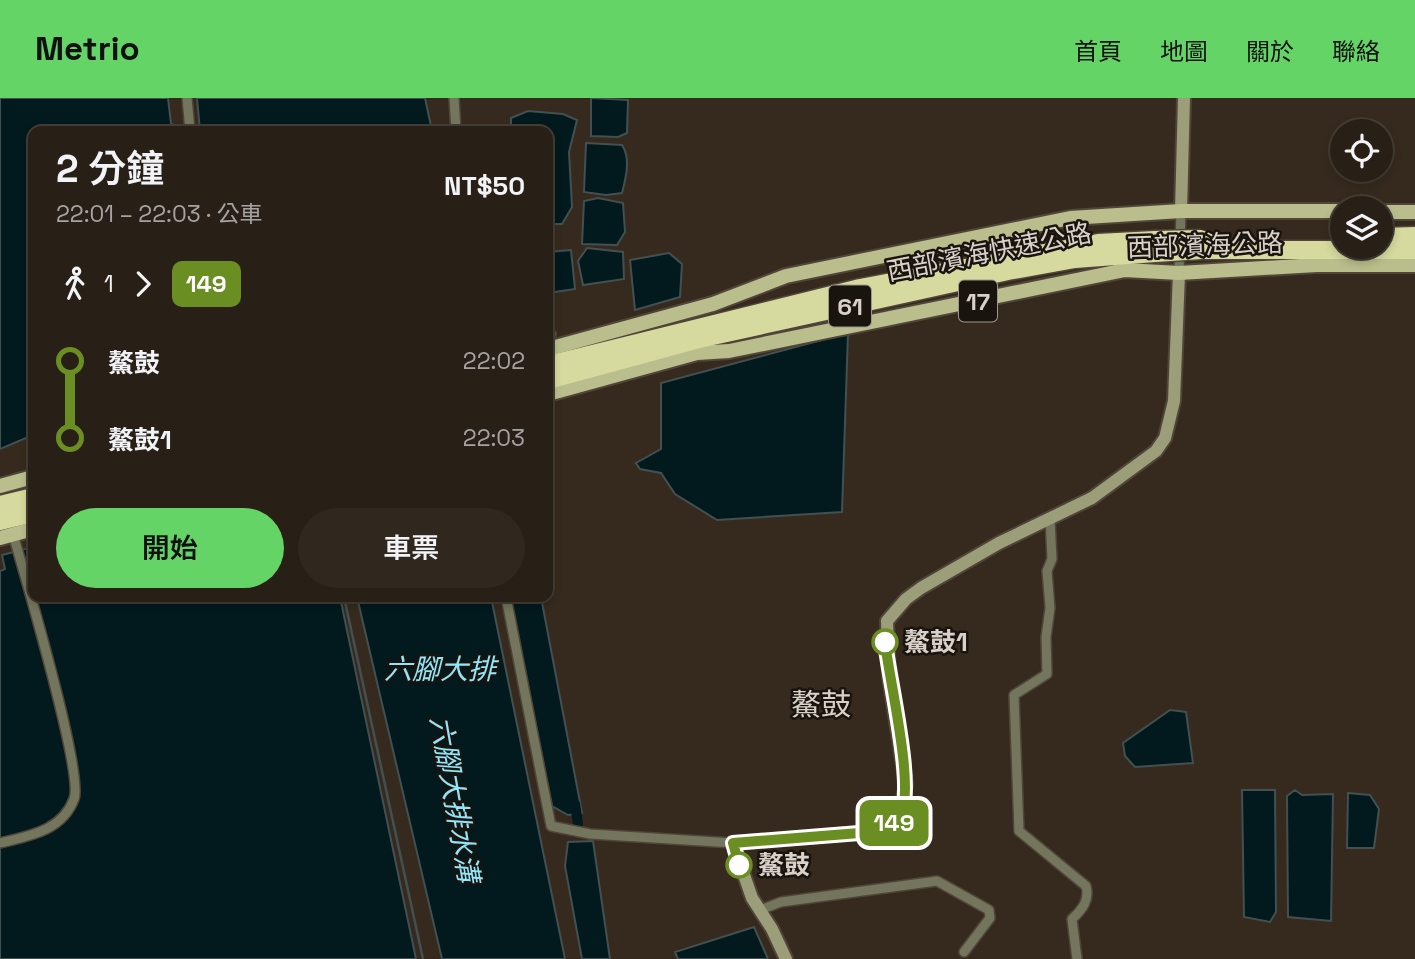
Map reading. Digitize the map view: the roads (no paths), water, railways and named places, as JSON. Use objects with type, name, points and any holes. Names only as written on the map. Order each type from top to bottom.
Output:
[{"type":"highway","points":[[1393,237],[1415,236]]},
{"type":"highway","name":"61","points":[[1155,246],[1330,238]]},
{"type":"highway","name":"61","points":[[1201,244],[1415,250]]},
{"type":"highway","name":"西部濱海快速公路","points":[[553,364],[860,288],[1073,247],[1155,246]]},
{"type":"highway","name":"西部濱海快速公路","points":[[553,379],[699,339],[1007,271],[1155,246]]},
{"type":"highway","points":[[0,505],[28,498]]},
{"type":"highway","points":[[0,521],[28,514]]},
{"type":"main road","name":"西部濱海公路","points":[[553,348],[713,304],[786,276],[1070,218],[1181,211],[1330,211]]},
{"type":"main road","points":[[1393,212],[1415,212]]},
{"type":"main road","name":"西部濱海公路","points":[[553,393],[697,353],[729,351],[1125,270],[1179,273],[1317,265],[1415,265]]},
{"type":"main road","points":[[0,486],[28,478]]},
{"type":"main road","points":[[7,536],[28,530]]},
{"type":"street","points":[[187,98],[190,126]]},
{"type":"street","points":[[454,98],[456,126]]},
{"type":"street","points":[[507,602],[551,826],[590,834],[733,843],[872,832],[896,822],[904,808],[906,785],[888,677],[887,621],[906,599],[921,588],[999,543],[1091,498],[1142,463],[1165,438],[1174,401],[1184,98]]},
{"type":"street","points":[[1050,518],[1052,559],[1047,572],[1050,608],[1046,637],[1047,674],[1014,695],[1013,701],[1017,725],[1019,831],[1086,886],[1088,894],[1082,910],[1072,919],[1077,959]]},
{"type":"street","points":[[0,843],[45,832],[73,802],[76,779],[7,536]]},
{"type":"street","points":[[733,843],[742,875],[786,959]]},
{"type":"street","points":[[760,910],[781,902],[937,881],[989,910],[990,918],[964,952]]},
{"type":"water","points":[[0,98],[168,98],[171,124],[174,126],[28,126],[28,437],[0,449]]},
{"type":"water","points":[[197,98],[425,98],[431,126],[200,126]]},
{"type":"water","points":[[591,98],[628,100],[627,133],[618,137],[591,136]]},
{"type":"water","points":[[528,111],[563,114],[577,120],[569,152],[572,207],[562,224],[553,224],[553,126],[511,126],[511,118]]},
{"type":"water","points":[[586,143],[622,145],[627,162],[622,193],[606,195],[584,192]]},
{"type":"water","points":[[598,198],[623,203],[625,232],[617,245],[582,244],[584,201]]},
{"type":"water","points":[[587,248],[623,252],[624,279],[583,285],[578,261]]},
{"type":"water","points":[[571,250],[575,289],[553,292],[553,252]]},
{"type":"water","points":[[669,253],[682,264],[680,297],[635,310],[630,260]]},
{"type":"water","points":[[848,333],[842,512],[717,520],[675,494],[661,473],[640,469],[636,463],[661,449],[661,383]]},
{"type":"water","points":[[28,548],[28,602],[341,602],[416,959],[0,959],[0,571],[5,569],[2,555]]},
{"type":"water","name":"六腳大排","points":[[358,602],[492,602],[565,959],[442,959]]},
{"type":"water","points":[[511,602],[542,602],[582,813],[568,815],[552,806]]},
{"type":"water","points":[[1170,710],[1186,712],[1193,763],[1135,767],[1125,756],[1123,743]]},
{"type":"water","points":[[1242,790],[1275,790],[1276,912],[1270,922],[1244,917]]},
{"type":"water","points":[[1295,790],[1302,795],[1333,794],[1331,921],[1288,917],[1287,796]]},
{"type":"water","points":[[1348,793],[1370,795],[1379,809],[1374,848],[1347,848]]},
{"type":"water","points":[[593,841],[610,959],[582,959],[565,866],[568,842]]},
{"type":"water","points":[[754,927],[768,959],[678,959],[675,952]]},
{"type":"waterway","points":[[345,602],[423,959]]},
{"type":"waterway","points":[[575,804],[578,824]]},
{"type":"place","name":"鰲鼓1","points":[[885,642]]},
{"type":"place","name":"鰲鼓","points":[[739,865]]},
{"type":"district","name":"鰲鼓","points":[[821,704]]},
{"type":"water label","name":"六腳大排水溝","points":[[455,799]]}]
